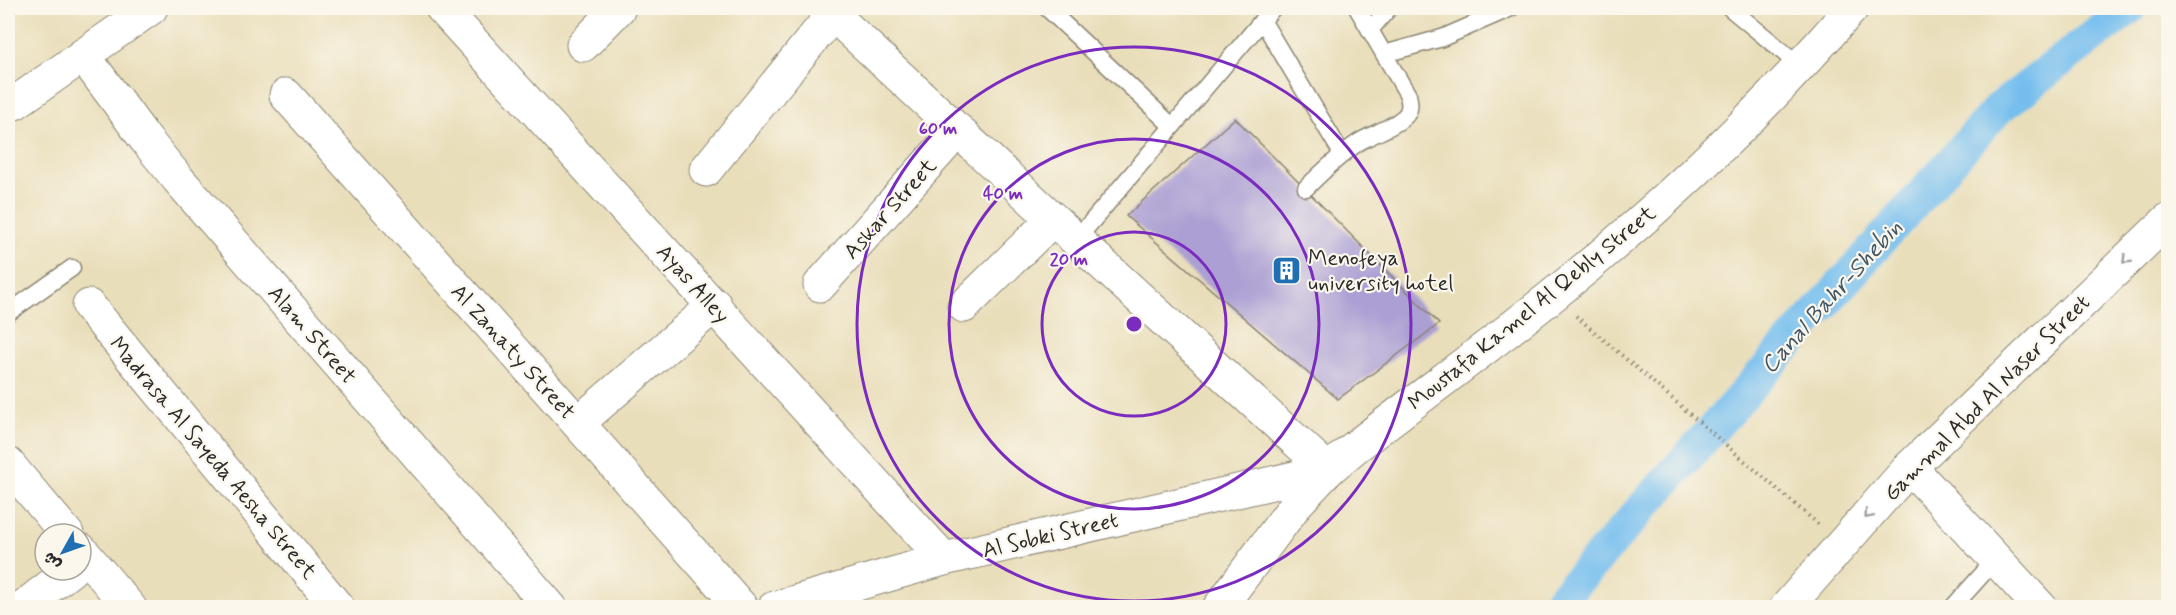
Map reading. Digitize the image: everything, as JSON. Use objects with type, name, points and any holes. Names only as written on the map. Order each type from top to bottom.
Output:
[{"type":"street","points":[[15,103],[151,8]]},
{"type":"street","name":"Ayas Alley","points":[[442,8],[944,559]]},
{"type":"street","points":[[583,45],[619,8]]},
{"type":"street","name":"Moustafa Kamel Al Qebly Street","points":[[1219,608],[1297,503],[1328,470],[1552,296],[1633,226],[1709,158],[1800,66],[1852,8]]},
{"type":"street","points":[[706,170],[830,11],[1064,230],[1328,470]]},
{"type":"street","name":"Alam Street","points":[[83,56],[117,103],[178,179],[551,608]]},
{"type":"street","name":"Al Zanaty Street","points":[[286,95],[742,608]]},
{"type":"street","name":"Askar Street","points":[[820,285],[958,130]]},
{"type":"street","name":"Gammal Abd Al Naser Street","points":[[1786,608],[1910,467],[2169,220]]},
{"type":"street","points":[[964,306],[1064,230]]},
{"type":"street","points":[[578,423],[715,305]]},
{"type":"street","name":"Madrasa Al Sayeda Aesha Street","points":[[89,306],[338,608]]},
{"type":"street","points":[[8,464],[52,522]]},
{"type":"street","points":[[1910,467],[2041,608]]},
{"type":"street","name":"Al Sobki Street","points":[[774,608],[944,559],[1328,470]]},
{"type":"street","points":[[93,571],[130,608]]},
{"type":"street","points":[[22,608],[49,582]]},
{"type":"lane","points":[[1047,8],[1172,126]]},
{"type":"lane","points":[[1306,188],[1342,154],[1377,131],[1403,118],[1410,104],[1408,95],[1357,8]]},
{"type":"lane","points":[[1370,30],[1389,8]]},
{"type":"lane","points":[[1384,54],[1442,38],[1511,8]]},
{"type":"lane","points":[[1730,8],[1800,66]]},
{"type":"lane","points":[[1064,230],[1172,126],[1267,14],[1342,154]]},
{"type":"lane","points":[[8,313],[72,268]]},
{"type":"lane","points":[[1952,608],[1996,560]]},
{"type":"path","points":[[1572,313],[1806,515]]},
{"type":"building","name":"Menofeya university hotel","points":[[1235,118],[1439,324],[1338,399],[1126,216]]},
{"type":"waterway","name":"Canal Bahr-Shebin","points":[[1553,608],[1998,109],[2130,8]]},
{"type":"place","name":"Menofeya university hotel","points":[[1287,270]]}]
